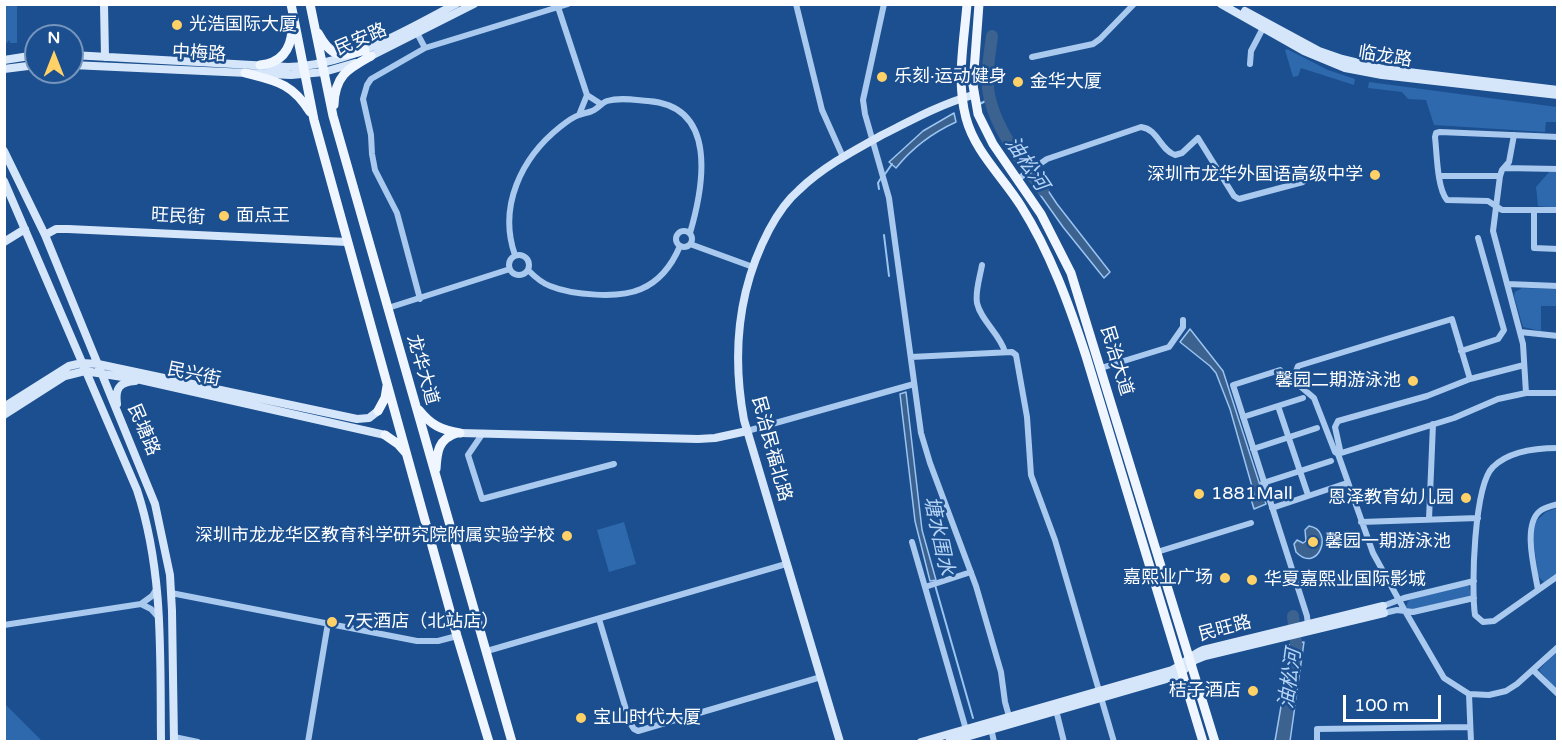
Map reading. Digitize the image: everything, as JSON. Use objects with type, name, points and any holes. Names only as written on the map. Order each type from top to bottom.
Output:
[{"type":"main road","points":[[104,4],[105,57]]},
{"type":"main road","name":"龙华大道","points":[[291,4],[314,120],[457,636],[489,741]]},
{"type":"main road","name":"龙华大道","points":[[310,4],[333,116],[512,741]]},
{"type":"main road","name":"民安路","points":[[323,68],[358,62],[368,53],[456,4]]},
{"type":"main road","name":"民安路","points":[[368,53],[417,33],[474,4]]},
{"type":"main road","name":"民治大道","points":[[967,4],[961,78],[964,108],[978,146],[1029,220],[1066,297],[1203,741]]},
{"type":"main road","name":"民治大道","points":[[979,4],[975,103],[993,144],[1022,176],[1054,235],[1071,273],[1215,741]]},
{"type":"main road","name":"临龙路","points":[[1221,4],[1322,60],[1365,72],[1557,95]]},
{"type":"main road","name":"临龙路","points":[[1232,4],[1319,51],[1362,64],[1383,69],[1557,90]]},
{"type":"main road","points":[[260,65],[276,61],[285,53],[291,41],[293,18]]},
{"type":"main road","points":[[314,24],[332,52],[342,55],[368,53]]},
{"type":"main road","points":[[333,116],[335,88],[343,74],[368,53]]},
{"type":"main road","name":"中梅路","points":[[84,56],[260,65],[304,71]]},
{"type":"main road","points":[[4,60],[24,58]]},
{"type":"main road","points":[[4,69],[24,66]]},
{"type":"main road","name":"中梅路","points":[[84,66],[245,73],[323,68]]},
{"type":"main road","points":[[245,73],[276,81],[290,88],[303,102],[314,120]]},
{"type":"main road","name":"民治民福北路","points":[[840,741],[747,431],[739,390],[737,354],[740,319],[753,267],[767,234],[787,202],[798,190],[843,157],[933,109],[964,108],[975,103]]},
{"type":"main road","name":"民塘路","points":[[4,151],[45,234],[155,504],[168,559],[171,593],[174,739]]},
{"type":"main road","name":"民塘路","points":[[4,181],[145,513],[158,586],[161,741]]},
{"type":"main road","name":"旺民街","points":[[45,234],[56,229],[68,228],[347,242]]},
{"type":"main road","points":[[4,242],[25,229]]},
{"type":"main road","name":"民兴街","points":[[4,408],[69,366],[99,368],[357,419],[369,418],[378,411]]},
{"type":"main road","name":"民兴街","points":[[4,415],[65,376],[84,367]]},
{"type":"main road","name":"民兴街","points":[[99,368],[141,380],[385,435]]},
{"type":"main road","points":[[117,410],[118,387],[126,382],[141,380]]},
{"type":"main road","points":[[378,411],[385,398],[387,381]]},
{"type":"main road","points":[[415,404],[432,425],[459,433],[698,439],[747,431]]},
{"type":"main road","points":[[436,474],[438,451],[441,444],[448,437],[459,433]]},
{"type":"main road","points":[[385,435],[404,450],[410,460]]},
{"type":"main road","name":"民旺路","points":[[949,741],[990,725],[1180,670],[1203,650],[1306,629],[1383,609]]},
{"type":"main road","name":"民旺路","points":[[1010,720],[1056,711],[1101,694]]},
{"type":"main road","name":"民旺路","points":[[921,741],[967,733]]},
{"type":"street","points":[[420,299],[397,213],[375,170],[372,135],[363,99],[367,85],[371,79],[425,48],[568,4]]},
{"type":"street","points":[[796,4],[822,110],[843,157]]},
{"type":"street","points":[[884,4],[863,90],[864,114],[891,211],[912,385],[924,446],[971,572],[1001,672],[1010,720]]},
{"type":"street","points":[[1032,57],[1097,42],[1134,4]]},
{"type":"street","points":[[558,8],[587,95],[601,104]]},
{"type":"street","points":[[1250,64],[1251,51],[1263,28]]},
{"type":"street","points":[[417,33],[425,48]]},
{"type":"street","points":[[579,115],[587,95]]},
{"type":"street","points":[[515,255],[508,224],[511,201],[520,174],[532,156],[559,127],[579,115],[594,111],[608,101],[624,99],[672,105],[690,121],[696,132],[701,152],[698,203],[690,233],[692,237],[690,244],[686,247],[680,246],[675,241],[676,234],[684,230],[690,233]]},
{"type":"street","points":[[1022,176],[1050,158],[1141,127],[1151,130],[1172,155],[1182,153],[1198,138],[1234,196],[1239,199],[1303,182]]},
{"type":"street","points":[[1557,137],[1436,133],[1435,137],[1440,176],[1447,200],[1488,201],[1502,210],[1557,210]]},
{"type":"street","points":[[1514,135],[1509,162],[1503,168],[1500,176],[1495,205],[1494,235],[1520,332],[1526,393]]},
{"type":"street","points":[[1503,168],[1557,169]]},
{"type":"street","points":[[1440,176],[1500,176]]},
{"type":"street","points":[[1534,210],[1534,248],[1557,249]]},
{"type":"street","points":[[1461,351],[1498,339],[1504,330],[1478,238]]},
{"type":"street","points":[[690,244],[753,267]]},
{"type":"street","points":[[528,270],[548,286],[565,291],[629,293],[659,278],[673,261],[680,246]]},
{"type":"street","points":[[515,255],[525,257],[529,264],[528,270],[520,275],[510,269],[510,260],[515,255]]},
{"type":"street","points":[[982,265],[977,289],[977,303],[1000,339],[1005,352]]},
{"type":"street","points":[[388,308],[510,269]]},
{"type":"street","points":[[1507,285],[1557,286]]},
{"type":"street","points":[[1470,379],[1452,319],[1298,366],[1295,374],[1300,386],[1314,398],[1335,452],[1338,454],[1374,553],[1405,612],[1443,676],[1469,694],[1489,695],[1506,691],[1533,670],[1557,646]]},
{"type":"street","points":[[1101,368],[1169,347],[1183,323]]},
{"type":"street","points":[[1520,332],[1557,336]]},
{"type":"street","points":[[910,357],[1005,352],[1013,352],[1016,355],[1026,417],[1031,475],[1055,540],[1114,741]]},
{"type":"street","points":[[1338,454],[1340,450],[1335,429],[1336,422],[1431,395],[1470,379],[1524,365]]},
{"type":"street","points":[[1280,370],[1233,385],[1307,616],[1306,629]]},
{"type":"street","points":[[747,431],[912,385]]},
{"type":"street","points":[[1338,454],[1454,418],[1498,399],[1526,393],[1557,393]]},
{"type":"street","points":[[1243,417],[1303,398]]},
{"type":"street","points":[[1278,406],[1308,495]]},
{"type":"street","points":[[1429,519],[1433,424]]},
{"type":"street","points":[[1253,449],[1317,428]]},
{"type":"street","points":[[483,434],[468,455],[482,499],[614,464]]},
{"type":"street","points":[[1557,448],[1521,452],[1504,459],[1493,466],[1484,481],[1478,518],[1474,581],[1475,615],[1480,621],[1489,622],[1557,576]]},
{"type":"street","points":[[1263,483],[1331,461]]},
{"type":"street","points":[[1272,508],[1347,483]]},
{"type":"street","points":[[1538,590],[1530,541],[1531,526],[1539,512],[1557,504]]},
{"type":"street","points":[[1361,522],[1478,518]]},
{"type":"street","points":[[1157,552],[1251,524]]},
{"type":"street","points":[[912,542],[928,586],[967,733]]},
{"type":"street","points":[[488,651],[786,564]]},
{"type":"street","points":[[928,586],[971,572]]},
{"type":"street","name":"民旺路","points":[[1383,609],[1399,600],[1474,581]]},
{"type":"street","points":[[4,625],[141,604],[152,596],[158,586]]},
{"type":"street","points":[[171,593],[427,643],[457,636]]},
{"type":"street","name":"民旺路","points":[[1383,609],[1413,612],[1474,598]]},
{"type":"street","points":[[141,604],[151,609],[160,620]]},
{"type":"street","points":[[599,619],[630,723],[634,729],[638,730],[821,677]]},
{"type":"street","points":[[308,741],[328,623]]},
{"type":"street","points":[[1533,670],[1557,694]]},
{"type":"street","points":[[1469,694],[1471,741]]},
{"type":"street","points":[[1056,711],[1064,741]]},
{"type":"street","points":[[990,725],[994,741]]},
{"type":"street","points":[[1317,741],[1317,729],[1470,727]]},
{"type":"street","points":[[174,739],[198,741]]},
{"type":"shaded area","points":[[4,5],[17,5],[17,43],[10,43],[9,40],[5,45]]},
{"type":"shaded area","points":[[1285,50],[1328,70],[1355,79],[1354,85],[1301,68],[1298,76],[1293,77]]},
{"type":"shaded area","points":[[1369,82],[1557,107],[1557,122],[1546,122],[1545,132],[1434,125],[1426,100],[1408,99],[1402,92],[1368,88]]},
{"type":"shaded area","points":[[1550,171],[1557,171],[1557,208],[1538,206],[1536,187]]},
{"type":"shaded area","points":[[1522,288],[1557,289],[1557,306],[1541,306],[1541,331],[1523,327],[1514,296],[1515,292]]},
{"type":"shaded area","points":[[1557,508],[1557,573],[1544,582],[1538,576],[1533,537],[1535,522],[1546,512]]},
{"type":"shaded area","points":[[624,522],[636,564],[609,572],[597,530]]},
{"type":"shaded area","points":[[1469,586],[1471,596],[1415,610],[1409,610],[1406,606],[1409,600]]},
{"type":"shaded area","points":[[1557,651],[1557,691],[1539,670]]},
{"type":"shaded area","points":[[5,704],[42,741],[5,741]]},
{"type":"water","points":[[954,113],[956,122],[923,142],[896,168],[889,162],[923,131]]},
{"type":"water","points":[[1039,177],[1110,272],[1104,278],[1063,227],[1029,179]]},
{"type":"water","points":[[1190,329],[1223,371],[1266,504],[1254,509],[1251,499],[1255,497],[1230,409],[1216,373],[1180,342]]},
{"type":"water","points":[[906,392],[922,530],[936,580],[930,581],[915,521],[900,394]]},
{"type":"water","name":"馨园一期游泳池","points":[[1309,526],[1317,529],[1322,542],[1317,555],[1304,558],[1296,552],[1294,544],[1297,540],[1303,543],[1306,541],[1305,530]]},
{"type":"water","points":[[1304,642],[1290,741],[1275,741],[1288,666],[1289,645]]},
{"type":"waterway","name":"油松河","points":[[992,36],[987,75],[995,115],[1009,142],[1043,190]]},
{"type":"waterway","name":"塘水围水","points":[[978,105],[989,99]]},
{"type":"waterway","name":"塘水围水","points":[[885,174],[892,164]]},
{"type":"waterway","name":"塘水围水","points":[[879,189],[878,183],[881,178]]},
{"type":"waterway","name":"塘水围水","points":[[884,235],[889,276]]},
{"type":"waterway","name":"塘水围水","points":[[935,585],[973,718]]},
{"type":"waterway","name":"油松河","points":[[1293,616],[1296,644],[1294,660]]},
{"type":"place","name":"光浩国际大厦","points":[[177,25]]},
{"type":"place","name":"乐刻·运动健身","points":[[882,77]]},
{"type":"place","name":"金华大厦","points":[[1018,82]]},
{"type":"place","name":"深圳市龙华外国语高级中学","points":[[1375,175]]},
{"type":"place","name":"面点王","points":[[224,216]]},
{"type":"place","name":"馨园二期游泳池","points":[[1413,381]]},
{"type":"place","name":"1881Mall","points":[[1199,494]]},
{"type":"place","name":"恩泽教育幼儿园","points":[[1466,498]]},
{"type":"place","name":"深圳市龙龙华区教育科学研究院附属实验学校","points":[[567,536]]},
{"type":"place","name":"馨园一期游泳池","points":[[1313,542]]},
{"type":"place","name":"嘉熙业广场","points":[[1225,578]]},
{"type":"place","name":"华夏嘉熙业国际影城","points":[[1252,580]]},
{"type":"place","name":"7天酒店（北站店）","points":[[332,622]]},
{"type":"place","name":"桔子酒店","points":[[1253,691]]},
{"type":"place","name":"宝山时代大厦","points":[[581,718]]}]
